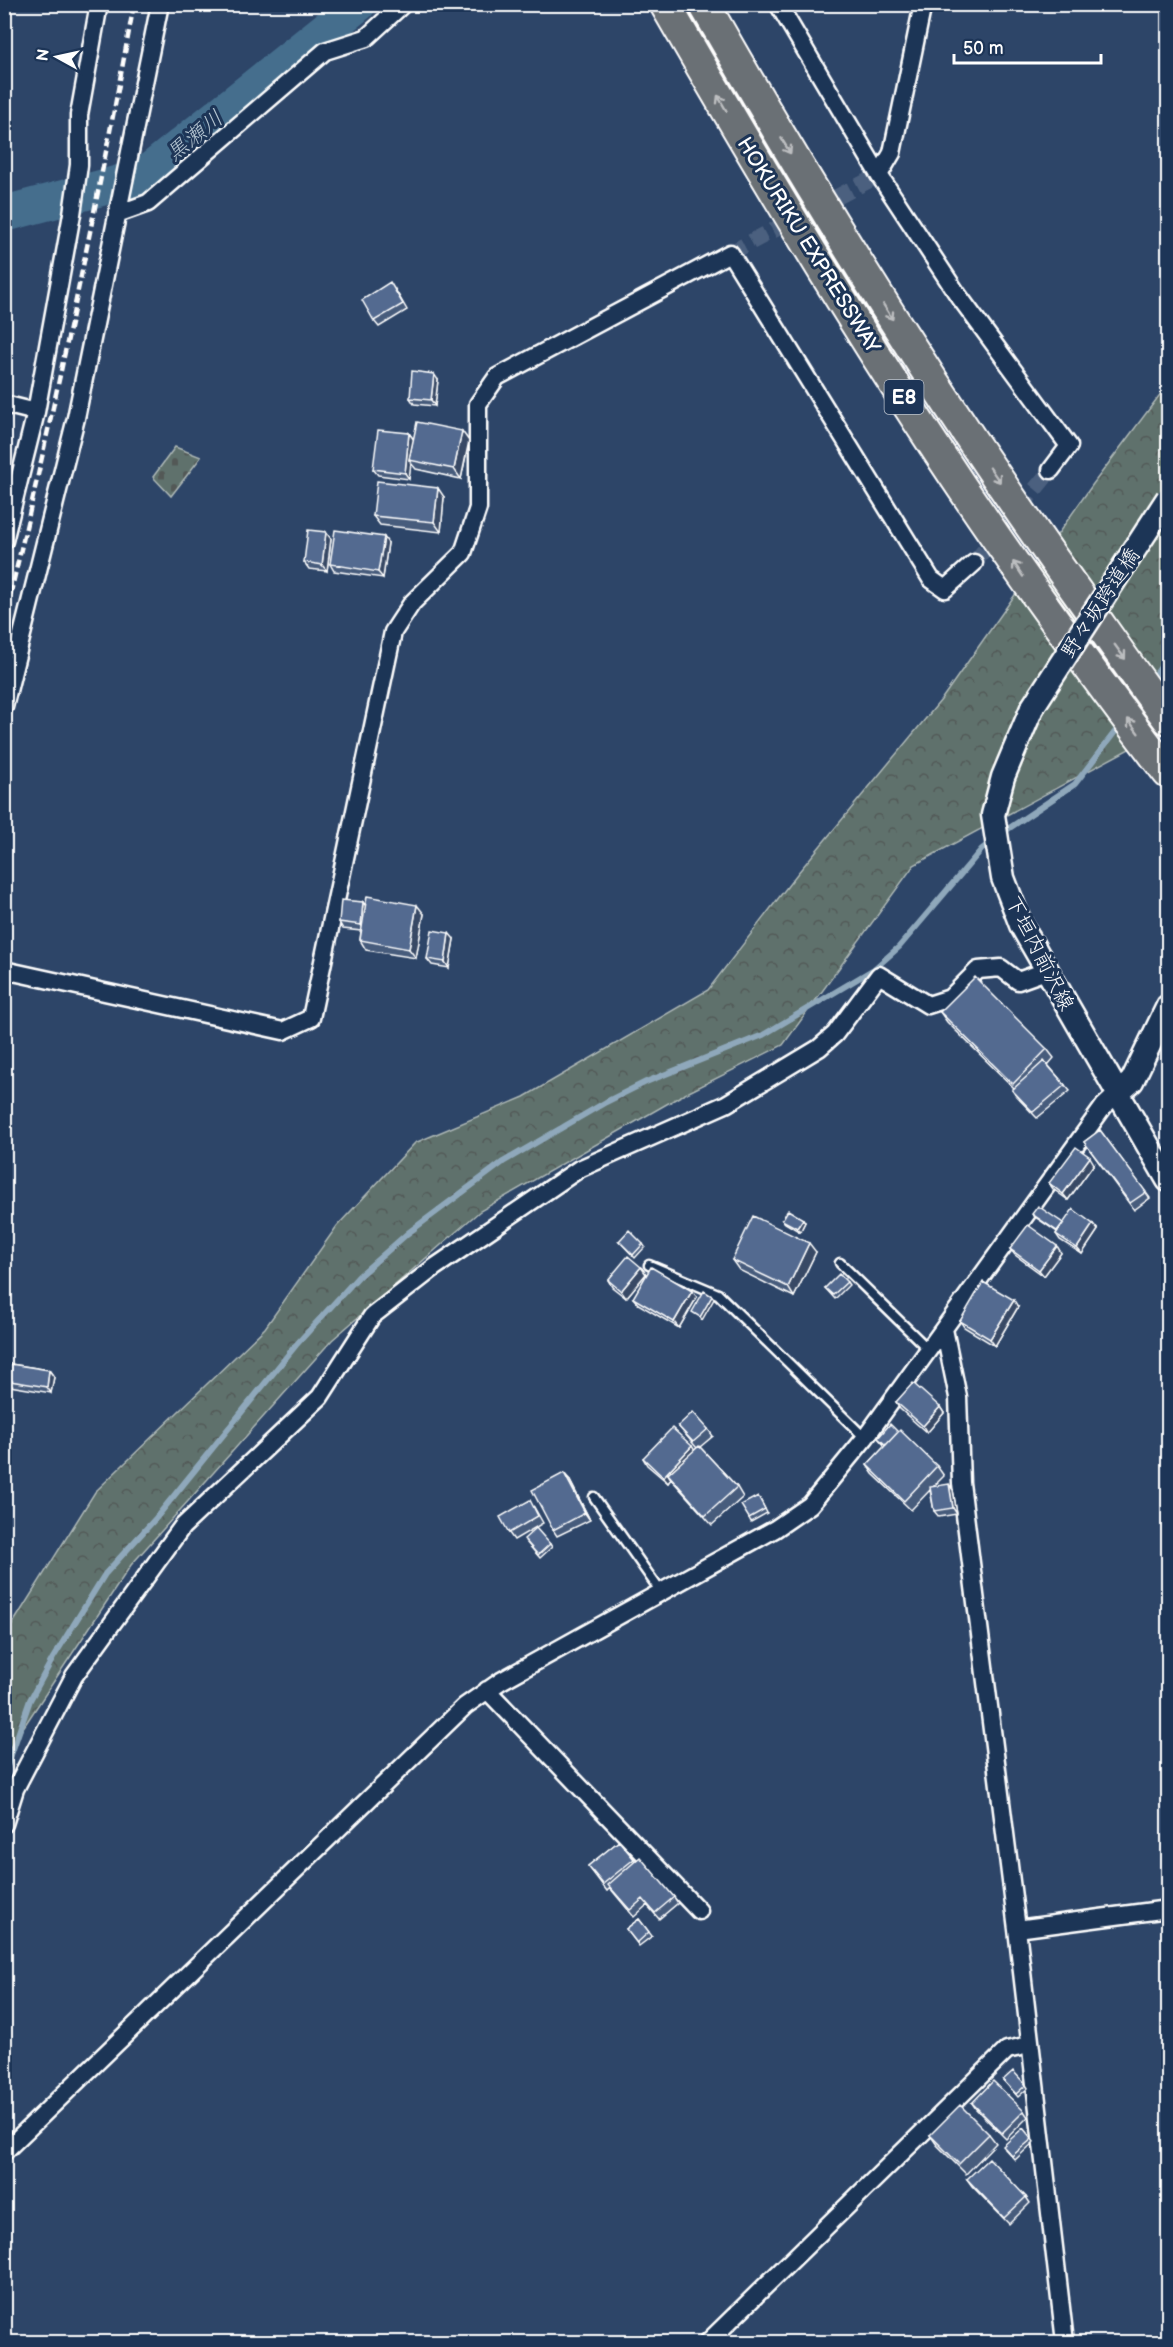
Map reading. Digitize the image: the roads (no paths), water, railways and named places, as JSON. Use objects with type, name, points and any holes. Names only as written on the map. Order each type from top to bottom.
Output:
[{"type":"highway","name":"HOKURIKU EXPRESSWAY","points":[[665,4],[749,148],[937,450],[1036,595],[1168,773]]},
{"type":"highway","name":"HOKURIKU EXPRESSWAY","points":[[704,4],[856,261],[956,419],[1056,564],[1168,719]]},
{"type":"main road","name":"野々坂跨道橋","points":[[1032,708],[1168,498]]},
{"type":"main road","name":"下垣内前沢線","points":[[1032,708],[1004,777],[993,815],[1003,878],[1021,925],[1046,971],[1168,1180]]},
{"type":"main road","points":[[1117,1094],[1132,1081],[1168,1006]]},
{"type":"street","points":[[4,542],[36,411],[72,214],[79,165],[79,115],[99,4]]},
{"type":"street","points":[[4,707],[75,418],[160,4]]},
{"type":"street","points":[[118,208],[148,203],[325,51],[366,38],[403,4]]},
{"type":"street","points":[[778,4],[879,175],[958,295],[1069,446],[1051,470]]},
{"type":"street","points":[[879,175],[892,153],[923,4]]},
{"type":"street","points":[[4,970],[283,1031],[311,1018],[393,632],[412,603],[464,553],[478,507],[478,404],[497,377],[730,253],[931,579],[945,589],[974,563]]},
{"type":"street","points":[[4,404],[36,411]]},
{"type":"street","points":[[4,1824],[15,1789],[74,1676],[182,1527],[320,1397],[372,1316],[435,1267],[579,1169],[726,1104],[819,1048],[835,1034],[879,975],[928,1005],[950,998],[978,970],[1001,968],[1018,981],[1046,971]]},
{"type":"street","points":[[4,2152],[465,1706],[487,1690],[775,1529],[810,1505],[865,1438],[1104,1106],[1117,1094]]},
{"type":"street","points":[[944,1329],[958,1397],[961,1483],[1017,1929],[1065,2343]]},
{"type":"street","points":[[487,1690],[699,1911]]},
{"type":"street","points":[[1017,1929],[1168,1909]]},
{"type":"street","points":[[708,2343],[1007,2050],[1029,2045]]},
{"type":"lane","points":[[840,1263],[929,1350]]},
{"type":"lane","points":[[649,1265],[718,1294],[865,1438]]},
{"type":"lane","points":[[594,1497],[661,1592]]},
{"type":"waterway","name":"黒瀬川","points":[[4,214],[142,177],[358,4]]},
{"type":"waterway","points":[[1151,681],[1168,657]]},
{"type":"waterway","points":[[1002,833],[1075,784],[1121,724]]},
{"type":"waterway","points":[[4,1775],[30,1700],[105,1574],[156,1518],[296,1345],[359,1276],[408,1233],[503,1162],[606,1102],[646,1082],[763,1035],[874,969],[899,947],[982,849],[992,841]]},
{"type":"tunnel","points":[[730,253],[879,175]]},
{"type":"tunnel","points":[[974,563],[1051,470]]},
{"type":"railway","points":[[4,621],[73,314],[134,4]]}]
